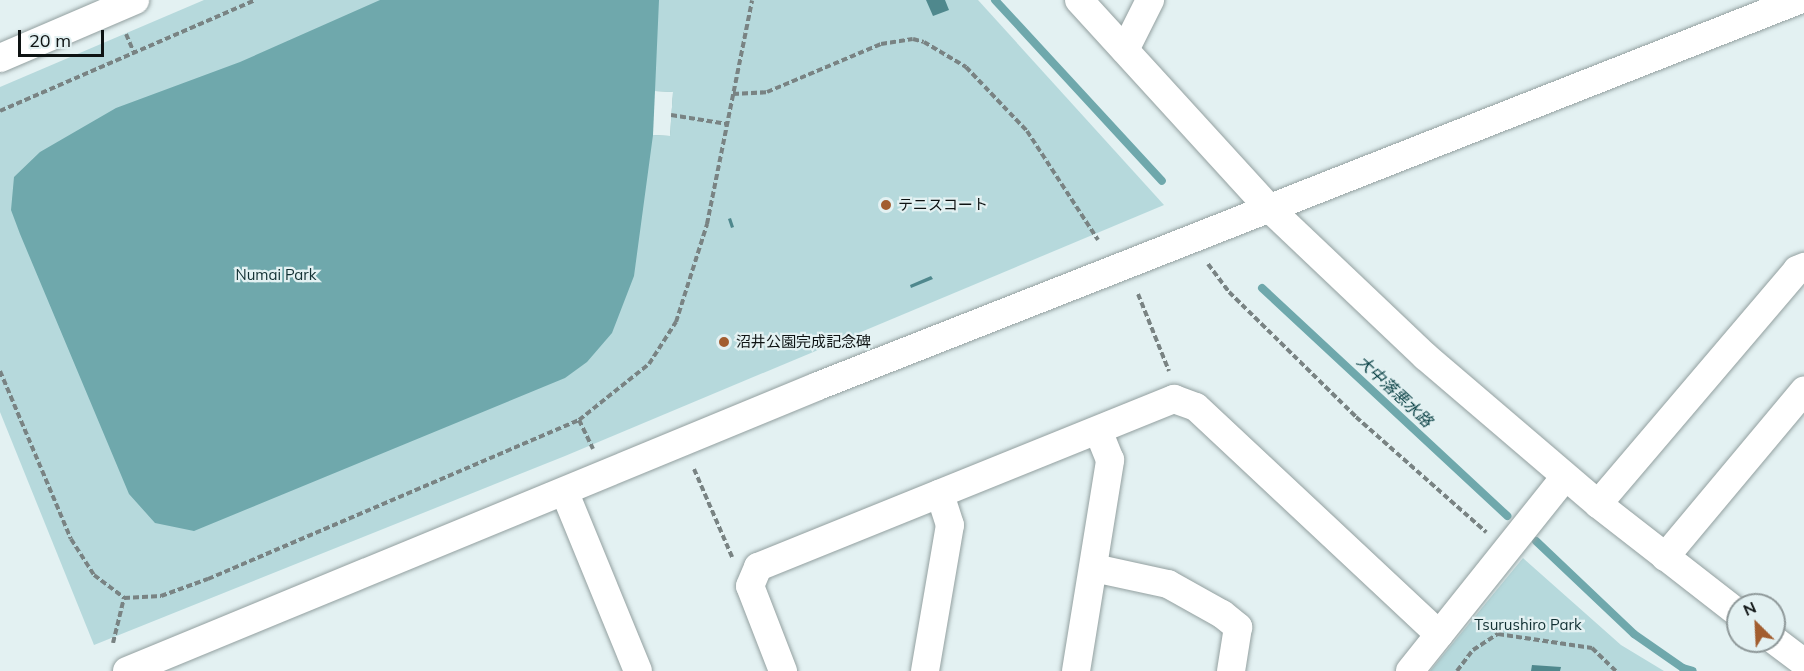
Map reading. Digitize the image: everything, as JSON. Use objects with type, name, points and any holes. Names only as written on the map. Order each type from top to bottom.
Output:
[{"type":"street","points":[[1079,0],[1269,208],[1426,357],[1565,477],[1726,603]]},
{"type":"street","points":[[1125,50],[1150,0]]},
{"type":"street","points":[[127,671],[565,493],[818,386],[1799,0]]},
{"type":"street","points":[[0,57],[121,9]]},
{"type":"street","points":[[1598,504],[1797,270],[1804,267]]},
{"type":"street","points":[[1665,557],[1804,391]]},
{"type":"street","points":[[783,671],[750,586],[751,576],[767,562],[1174,399],[1196,407],[1438,634]]},
{"type":"street","points":[[1076,671],[1110,460],[1098,431]]},
{"type":"street","points":[[1410,671],[1565,477]]},
{"type":"street","points":[[565,493],[638,671]]},
{"type":"street","points":[[925,671],[950,525],[940,494]]},
{"type":"street","points":[[1094,568],[1168,584],[1222,614],[1239,627],[1231,671]]},
{"type":"street","points":[[1786,649],[1804,663]]},
{"type":"path","points":[[0,111],[255,0]]},
{"type":"path","points":[[0,370],[71,539],[94,575],[124,598],[161,596],[208,579],[579,420],[650,364],[676,322],[707,224],[752,0]]},
{"type":"path","points":[[121,9],[134,53]]},
{"type":"path","points":[[733,94],[767,92],[881,44],[913,39],[924,42],[966,67],[1028,130],[1098,240]]},
{"type":"path","points":[[671,115],[727,124]]},
{"type":"path","points":[[1208,264],[1236,299],[1356,417],[1506,550]]},
{"type":"path","points":[[1138,294],[1174,382],[1174,399]]},
{"type":"path","points":[[579,420],[593,450]]},
{"type":"path","points":[[694,470],[735,562],[751,576]]},
{"type":"path","points":[[112,643],[124,598]]},
{"type":"path","points":[[1457,671],[1473,650],[1498,634],[1592,648],[1616,671]]},
{"type":"green space","name":"Numai Park","points":[[204,0],[978,0],[1164,205],[565,456],[94,645],[0,412],[0,87]]},
{"type":"green space","name":"Tsurushiro Park","points":[[1523,558],[1621,645],[1664,671],[1430,671]]},
{"type":"shaded area","points":[[380,0],[659,0],[655,91],[673,92],[670,136],[653,135],[634,276],[612,333],[587,362],[565,378],[194,531],[155,523],[129,494],[20,234],[11,210],[14,177],[40,152],[116,108],[240,62]]},
{"type":"pier","points":[[655,91],[673,92],[670,136],[653,135]]},
{"type":"building","points":[[926,0],[945,0],[949,10],[933,16]]},
{"type":"building","points":[[731,218],[734,227],[731,228],[728,219]]},
{"type":"building","points":[[931,276],[933,279],[911,288],[910,285]]},
{"type":"building","points":[[1532,665],[1561,667],[1560,671],[1531,671]]},
{"type":"waterway","name":"大中落悪水路","points":[[995,0],[1162,181]]},
{"type":"waterway","name":"大中落悪水路","points":[[1262,288],[1507,516]]},
{"type":"waterway","name":"大中落悪水路","points":[[1536,541],[1634,634],[1683,668],[1693,671]]},
{"type":"place","name":"テニスコート","points":[[886,205]]},
{"type":"place","name":"沼井公園完成記念碑","points":[[724,342]]}]
